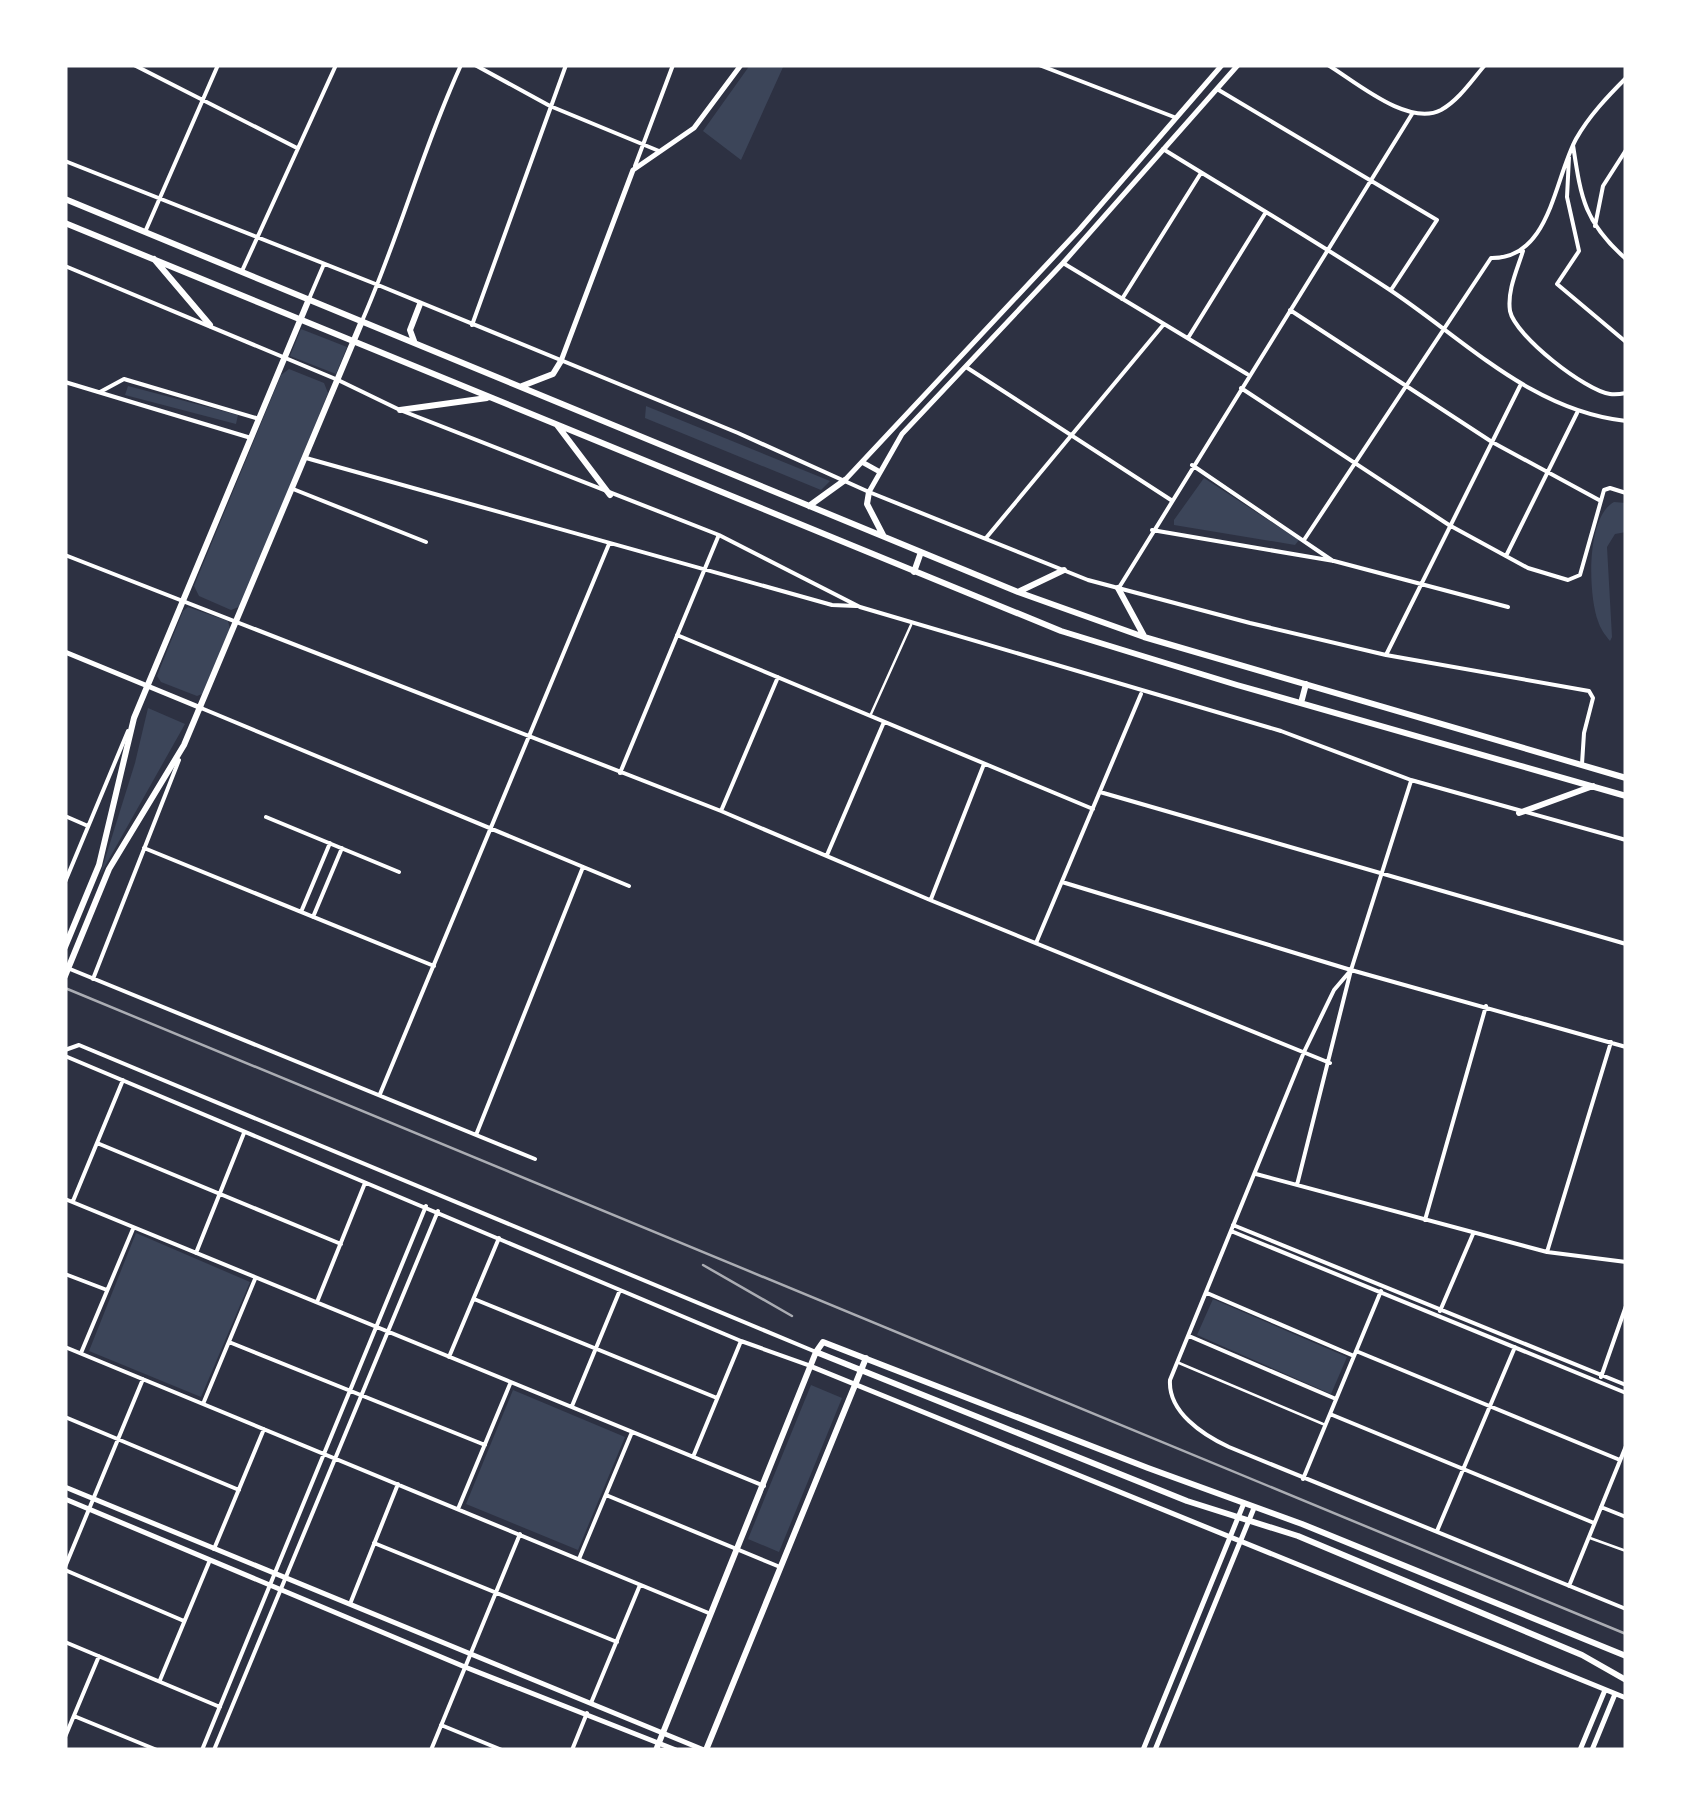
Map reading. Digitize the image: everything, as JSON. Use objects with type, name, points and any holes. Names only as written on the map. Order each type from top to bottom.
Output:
[{"type":"main road","points":[[65,200],[1018,592],[1144,637],[1626,778]]},
{"type":"main road","points":[[65,223],[1060,631],[1626,796]]},
{"type":"main road","points":[[154,258],[210,325]]},
{"type":"main road","points":[[65,947],[99,865],[134,718],[309,299]]},
{"type":"main road","points":[[414,342],[410,330],[420,304]]},
{"type":"main road","points":[[65,976],[109,869],[184,745],[362,321]]},
{"type":"main road","points":[[520,386],[553,374],[561,362]]},
{"type":"main road","points":[[400,410],[492,397]]},
{"type":"main road","points":[[557,424],[610,495]]},
{"type":"main road","points":[[809,506],[845,480]]},
{"type":"main road","points":[[869,492],[867,504],[883,536]]},
{"type":"main road","points":[[914,572],[921,552]]},
{"type":"main road","points":[[1018,592],[1064,570]]},
{"type":"main road","points":[[1118,588],[1144,637]]},
{"type":"main road","points":[[1300,703],[1306,684]]},
{"type":"main road","points":[[1519,812],[1593,786]]},
{"type":"main road","points":[[658,1746],[823,1342],[1244,1503],[1626,1656]]},
{"type":"main road","points":[[816,1352],[1187,1501],[1250,1519],[1582,1655],[1626,1680]]},
{"type":"main road","points":[[705,1750],[866,1358]]},
{"type":"street","points":[[134,65],[298,148]]},
{"type":"street","points":[[145,232],[218,65]]},
{"type":"street","points":[[242,271],[336,65]]},
{"type":"street","points":[[362,321],[461,65]]},
{"type":"street","points":[[475,65],[550,106],[659,151]]},
{"type":"street","points":[[472,325],[566,65]]},
{"type":"street","points":[[561,362],[673,65]]},
{"type":"street","points":[[633,170],[694,128],[741,65]]},
{"type":"street","points":[[1039,65],[1176,118]]},
{"type":"street","points":[[845,480],[1079,230],[1222,65]]},
{"type":"street","points":[[869,492],[902,434],[1063,263],[1238,65]]},
{"type":"street","points":[[1328,65],[1412,114],[1444,108],[1485,65]]},
{"type":"street","points":[[1626,78],[1599,106],[1573,145],[1545,220],[1523,251],[1510,296],[1510,310],[1518,330],[1579,380],[1611,394],[1626,394]]},
{"type":"street","points":[[1216,89],[1437,220],[1390,290]]},
{"type":"street","points":[[1118,588],[1412,114]]},
{"type":"street","points":[[1573,145],[1581,197],[1595,226],[1626,259]]},
{"type":"street","points":[[1164,149],[1390,290],[1521,385],[1551,402],[1626,420]]},
{"type":"street","points":[[1595,226],[1603,186],[1626,150]]},
{"type":"street","points":[[1570,152],[1567,198],[1579,252],[1557,284],[1626,342]]},
{"type":"street","points":[[65,161],[378,284],[869,492],[1064,570],[1118,588],[1386,655],[1516,676],[1592,694],[1582,765]]},
{"type":"street","points":[[1122,298],[1201,173]]},
{"type":"street","points":[[1188,338],[1266,212]]},
{"type":"street","points":[[1304,540],[1491,258],[1523,251]]},
{"type":"street","points":[[1063,263],[1249,375]]},
{"type":"street","points":[[309,299],[324,264]]},
{"type":"street","points":[[65,266],[338,380],[400,410],[719,535],[860,606],[1280,732],[1411,780],[1626,840]]},
{"type":"street","points":[[1290,310],[1492,442],[1599,500]]},
{"type":"street","points":[[986,538],[1164,324]]},
{"type":"street","points":[[966,367],[1171,500]]},
{"type":"street","points":[[100,392],[124,379],[258,419]]},
{"type":"street","points":[[65,382],[251,438]]},
{"type":"street","points":[[1386,655],[1521,385]]},
{"type":"street","points":[[1241,388],[1449,525],[1552,577],[1568,580],[1580,576],[1599,500],[1607,489],[1626,494]]},
{"type":"street","points":[[1506,556],[1578,411]]},
{"type":"street","points":[[306,458],[832,605],[860,606]]},
{"type":"street","points":[[862,462],[880,472]]},
{"type":"street","points":[[1192,465],[1334,561]]},
{"type":"street","points":[[293,489],[426,542]]},
{"type":"street","points":[[1152,530],[1334,561],[1508,607]]},
{"type":"street","points":[[620,773],[719,535]]},
{"type":"street","points":[[380,1094],[609,544]]},
{"type":"street","points":[[65,555],[721,810],[1330,1063]]},
{"type":"street","points":[[678,635],[1093,810]]},
{"type":"street","points":[[65,652],[629,886]]},
{"type":"street","points":[[721,810],[778,677]]},
{"type":"street","points":[[1036,943],[1142,692]]},
{"type":"street","points":[[65,882],[134,718]]},
{"type":"street","points":[[828,856],[884,722]]},
{"type":"street","points":[[90,978],[184,745]]},
{"type":"street","points":[[930,900],[984,764]]},
{"type":"street","points":[[1297,1185],[1352,970],[1411,780]]},
{"type":"street","points":[[1100,792],[1626,944]]},
{"type":"street","points":[[65,816],[88,826]]},
{"type":"street","points":[[266,817],[399,872]]},
{"type":"street","points":[[301,912],[330,843]]},
{"type":"street","points":[[144,848],[434,966]]},
{"type":"street","points":[[313,917],[342,848]]},
{"type":"street","points":[[476,1135],[583,867]]},
{"type":"street","points":[[1062,882],[1626,1048]]},
{"type":"street","points":[[65,967],[535,1159]]},
{"type":"street","points":[[1352,970],[1334,990],[1304,1052],[1232,1228],[1170,1387],[1176,1404],[1208,1438],[1626,1609]]},
{"type":"street","points":[[1424,1220],[1486,1006]]},
{"type":"street","points":[[1547,1252],[1611,1042]]},
{"type":"street","points":[[65,1053],[79,1045],[816,1352]]},
{"type":"street","points":[[65,1053],[244,1133],[741,1341],[1626,1698]]},
{"type":"street","points":[[72,1202],[123,1080]]},
{"type":"street","points":[[196,1252],[244,1133]]},
{"type":"street","points":[[97,1143],[341,1244]]},
{"type":"street","points":[[1256,1174],[1547,1252],[1626,1262]]},
{"type":"street","points":[[317,1302],[365,1183]]},
{"type":"street","points":[[65,1199],[764,1486]]},
{"type":"street","points":[[202,1750],[426,1206]]},
{"type":"street","points":[[214,1750],[438,1211]]},
{"type":"street","points":[[82,1354],[134,1227]]},
{"type":"street","points":[[1232,1228],[1626,1393]]},
{"type":"street","points":[[1439,1313],[1472,1234]]},
{"type":"street","points":[[450,1357],[499,1238]]},
{"type":"street","points":[[65,1274],[108,1290]]},
{"type":"street","points":[[203,1404],[256,1277]]},
{"type":"street","points":[[572,1407],[620,1290]]},
{"type":"street","points":[[1304,1479],[1381,1290]]},
{"type":"street","points":[[1206,1293],[1620,1460]]},
{"type":"street","points":[[474,1299],[717,1398]]},
{"type":"street","points":[[1600,1379],[1626,1306]]},
{"type":"street","points":[[1189,1336],[1336,1399]]},
{"type":"street","points":[[693,1457],[741,1341]]},
{"type":"street","points":[[229,1342],[485,1445]]},
{"type":"street","points":[[1436,1532],[1515,1345]]},
{"type":"street","points":[[65,1347],[711,1614]]},
{"type":"street","points":[[143,1379],[65,1568],[184,1621]]},
{"type":"street","points":[[1600,1379],[1626,1385]]},
{"type":"street","points":[[458,1509],[511,1382]]},
{"type":"street","points":[[1330,1414],[1594,1523]]},
{"type":"street","points":[[65,1416],[238,1490]]},
{"type":"street","points":[[214,1549],[264,1429]]},
{"type":"street","points":[[580,1559],[632,1432]]},
{"type":"street","points":[[1569,1586],[1626,1446]]},
{"type":"street","points":[[350,1604],[398,1484]]},
{"type":"street","points":[[65,1487],[705,1750]]},
{"type":"street","points":[[606,1495],[780,1567]]},
{"type":"street","points":[[65,1499],[465,1667],[676,1750]]},
{"type":"street","points":[[1142,1750],[1244,1503]]},
{"type":"street","points":[[1155,1750],[1254,1507]]},
{"type":"street","points":[[1601,1507],[1626,1517]]},
{"type":"street","points":[[431,1750],[520,1534]]},
{"type":"street","points":[[374,1543],[616,1642]]},
{"type":"street","points":[[159,1681],[210,1560]]},
{"type":"street","points":[[591,1703],[640,1584]]},
{"type":"street","points":[[1190,1634],[1201,1638]]},
{"type":"street","points":[[65,1642],[220,1707]]},
{"type":"street","points":[[65,1737],[99,1656]]},
{"type":"street","points":[[1178,1663],[1189,1667]]},
{"type":"street","points":[[1580,1750],[1605,1690]]},
{"type":"street","points":[[1592,1750],[1616,1694]]},
{"type":"street","points":[[572,1750],[587,1713]]},
{"type":"street","points":[[74,1716],[158,1750]]},
{"type":"street","points":[[441,1725],[502,1750]]},
{"type":"lane","points":[[870,716],[911,624]]},
{"type":"lane","points":[[1178,1362],[1326,1425]]},
{"type":"lane","points":[[1589,1538],[1626,1551]]},
{"type":"shaded area","points":[[750,65],[784,65],[741,160],[703,131]]},
{"type":"shaded area","points":[[301,329],[347,347],[336,374],[290,356]]},
{"type":"shaded area","points":[[289,369],[324,383],[328,393],[241,606],[231,610],[199,596],[194,586],[281,375]]},
{"type":"shaded area","points":[[128,386],[238,415],[236,424],[125,395]]},
{"type":"shaded area","points":[[646,406],[830,481],[821,490],[645,418]]},
{"type":"shaded area","points":[[1204,478],[1299,540],[1295,545],[1174,525]]},
{"type":"shaded area","points":[[1614,502],[1626,503],[1626,532],[1615,534],[1607,547],[1610,641],[1595,609],[1591,575],[1598,523]]},
{"type":"shaded area","points":[[188,607],[228,621],[230,629],[202,694],[197,696],[161,682],[157,676]]},
{"type":"shaded area","points":[[148,708],[185,724],[100,875],[135,763]]},
{"type":"shaded area","points":[[136,1233],[250,1282],[201,1397],[89,1351]]},
{"type":"shaded area","points":[[1213,1299],[1347,1357],[1331,1394],[1197,1335]]},
{"type":"shaded area","points":[[811,1385],[842,1398],[779,1552],[748,1539]]},
{"type":"shaded area","points":[[513,1390],[625,1437],[578,1550],[466,1504]]},
{"type":"railway","points":[[65,988],[1626,1634]]},
{"type":"railway","points":[[703,1265],[792,1316]]}]
